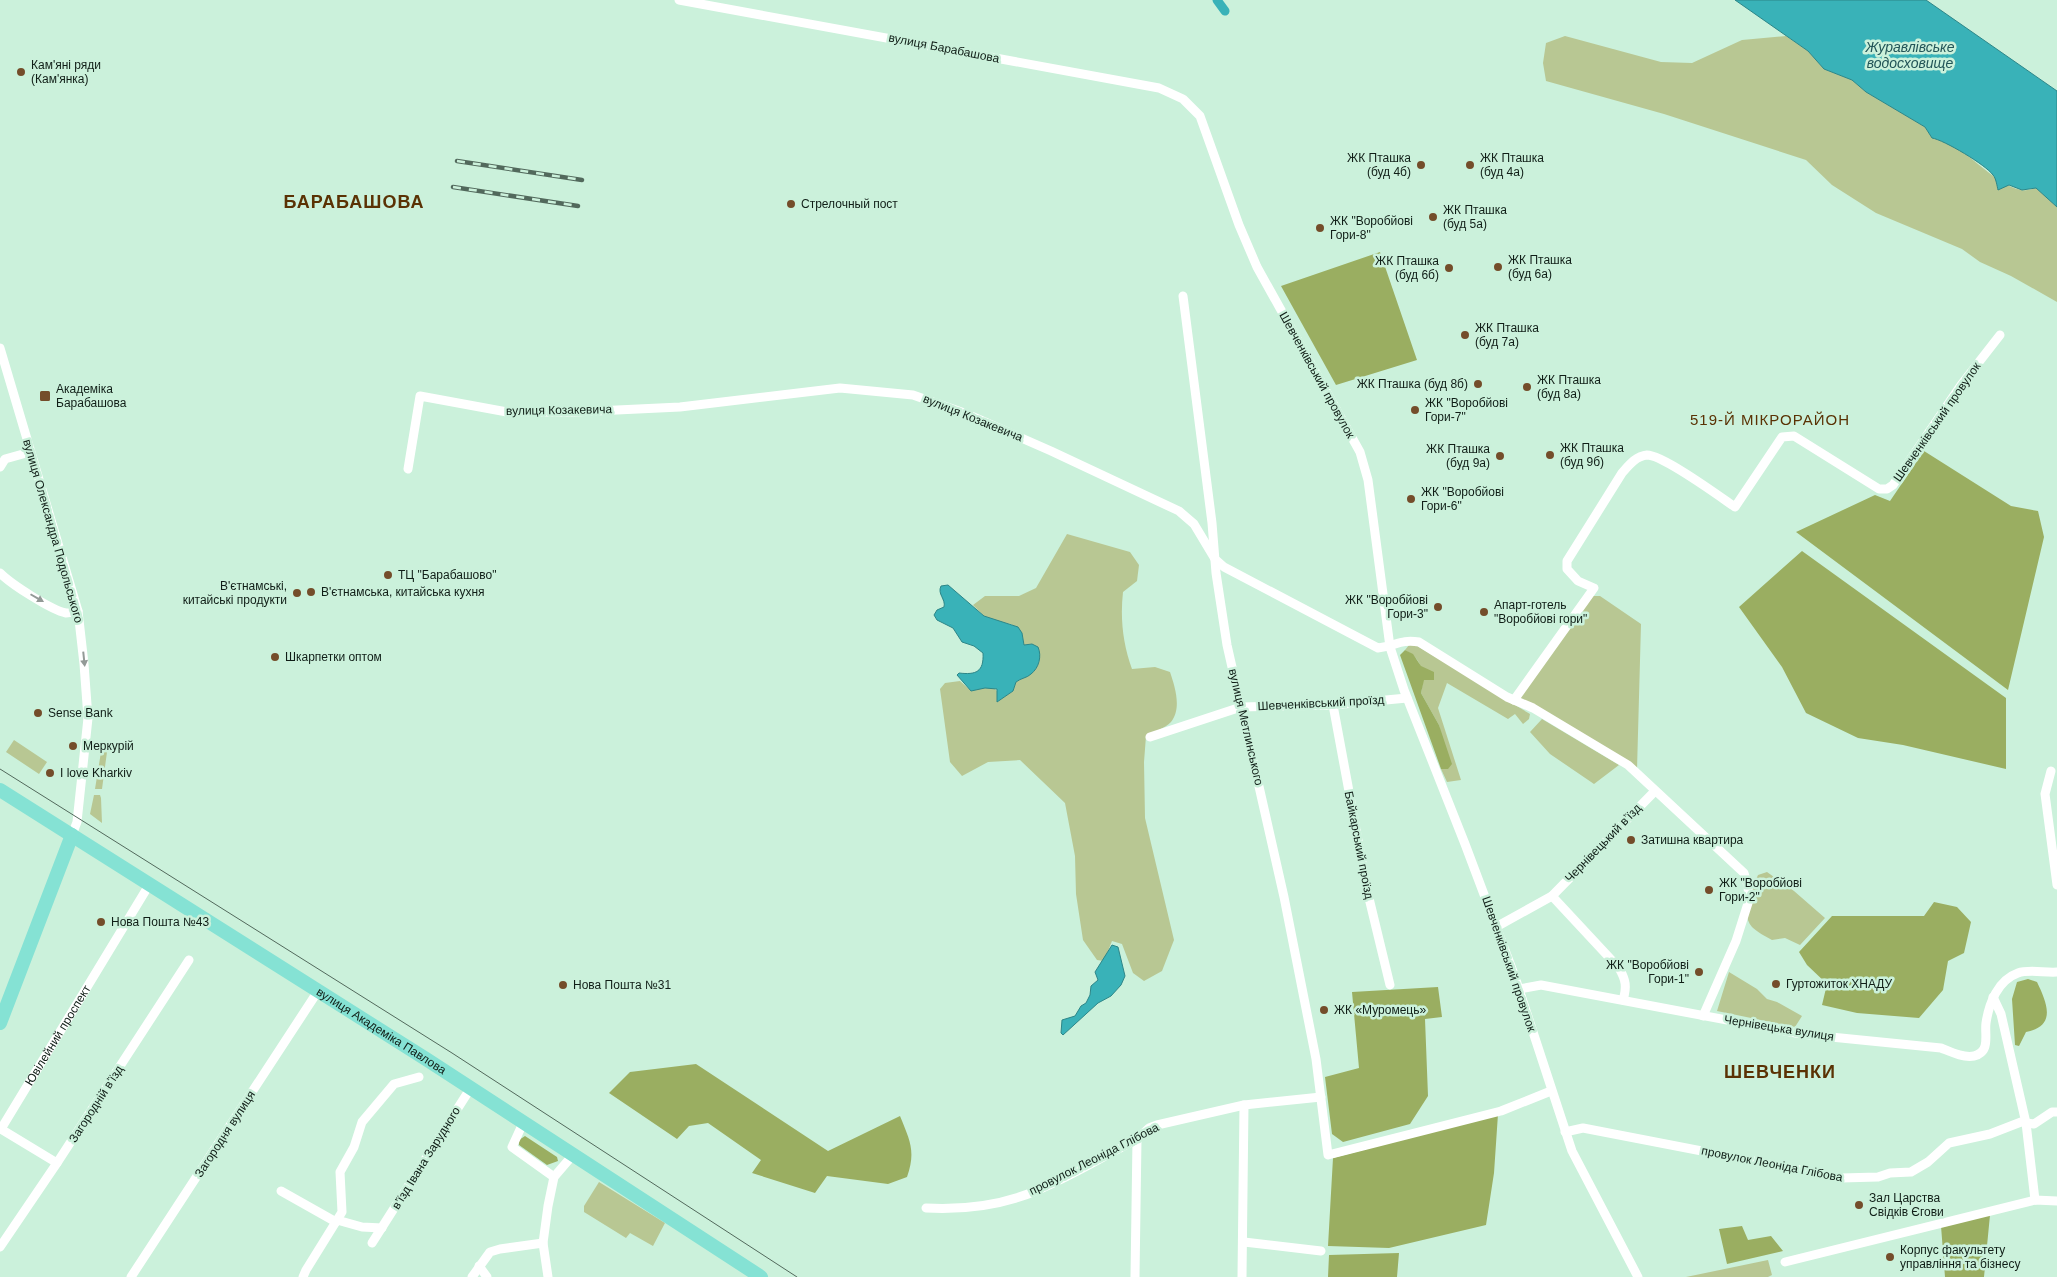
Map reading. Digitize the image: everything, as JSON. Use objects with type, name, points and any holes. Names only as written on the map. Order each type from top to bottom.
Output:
[{"type":"main road","name":"вулиця Академіка Павлова","points":[[0,790],[318,991],[761,1277]]},
{"type":"main road","points":[[0,1023],[72,835]]},
{"type":"street","name":"вулиця Барабашова","points":[[679,0],[1159,88],[1183,99],[1200,116]]},
{"type":"street","name":"Шевченківський провулок","points":[[1200,116],[1239,225],[1257,267],[1360,452],[1368,480],[1390,647],[1407,698],[1519,989],[1572,1151],[1638,1277]]},
{"type":"street","name":"вулиця Метлинського","points":[[1183,296],[1227,645],[1284,897],[1316,1059],[1328,1155],[1501,1111],[1551,1091]]},
{"type":"street","name":"Шевченківський провулок","points":[[1510,698],[1594,588],[1578,581],[1566,569],[1566,561],[1631,462],[1645,455],[1660,458],[1735,507],[1782,437],[1790,435],[1879,489],[1887,489],[1893,485],[1961,385],[2000,335]]},
{"type":"street","name":"вулиця Олександра Подольського","points":[[0,348],[78,611],[88,725],[77,822],[72,835]]},
{"type":"street","name":"вулиця Козакевича","points":[[408,469],[420,396],[507,412],[574,412],[680,407],[840,388],[897,392],[922,397],[967,414],[1051,451],[1179,512],[1194,524],[1215,559],[1224,566],[1378,648],[1390,647]]},
{"type":"street","points":[[0,467],[4,459],[30,452]]},
{"type":"street","points":[[0,573],[55,608],[68,613],[78,611]]},
{"type":"street","points":[[1390,647],[1405,640],[1419,642],[1510,698],[1533,708],[1628,765],[1744,873],[1748,886],[1749,900],[1736,941],[1704,1016]]},
{"type":"street","name":"Шевченківський проїзд","points":[[1150,737],[1241,707],[1333,705],[1407,698]]},
{"type":"street","name":"Байкарський проїзд","points":[[1333,705],[1368,894],[1390,985]]},
{"type":"street","points":[[2051,772],[2045,794],[2057,885]]},
{"type":"street","name":"Чернівецький вʼїзд","points":[[1496,927],[1552,896],[1655,791]]},
{"type":"street","name":"Ювілейний проспект","points":[[57,1163],[1,1129],[149,885]]},
{"type":"street","points":[[1552,896],[1619,968],[1626,978],[1627,989],[1623,1000]]},
{"type":"street","name":"Загородній вʼїзд","points":[[0,1247],[189,960]]},
{"type":"street","name":"Чернівецька вулиця","points":[[1519,989],[1541,985],[1801,1034],[1941,1048],[1962,1056],[1973,1056],[1982,1051],[1985,1046],[1986,1022],[1993,997],[2008,978],[2021,972],[2057,972]]},
{"type":"street","name":"Загородня вулиця","points":[[131,1277],[318,991]]},
{"type":"street","points":[[1993,997],[2001,1014],[2026,1123],[2035,1200]]},
{"type":"street","points":[[304,1277],[306,1270],[342,1212],[340,1172],[354,1147],[362,1122],[394,1084],[419,1078]]},
{"type":"street","name":"в’їзд Івана Зарудного","points":[[372,1243],[470,1089]]},
{"type":"street","name":"провулок Леоніда Глібова","points":[[926,1208],[947,1209],[974,1206],[1011,1199],[1039,1190],[1137,1139],[1142,1133],[1157,1125],[1244,1105],[1321,1097]]},
{"type":"street","points":[[1242,1277],[1244,1242],[1244,1105]]},
{"type":"street","name":"провулок Леоніда Глібова","points":[[1565,1132],[1583,1128],[1841,1178],[1878,1177],[1890,1173],[1912,1172],[1928,1162],[1949,1143],[1990,1134],[2020,1122],[2034,1124],[2052,1112],[2057,1112]]},
{"type":"street","points":[[523,1124],[512,1147],[554,1177]]},
{"type":"street","points":[[1135,1277],[1137,1139]]},
{"type":"street","points":[[548,1277],[543,1243],[554,1177],[572,1156]]},
{"type":"street","points":[[282,1191],[336,1221],[362,1227],[382,1228]]},
{"type":"street","points":[[1785,1262],[2035,1200],[2057,1200]]},
{"type":"street","points":[[1244,1242],[1321,1251]]},
{"type":"street","points":[[472,1277],[486,1255],[494,1250],[543,1243]]},
{"type":"street","points":[[479,1266],[486,1277]]},
{"type":"green space","points":[[1565,36],[1661,62],[1692,63],[1742,40],[1786,36],[1808,51],[1824,69],[1852,80],[1866,92],[1925,127],[1932,138],[1956,147],[1999,180],[2010,186],[2023,190],[2036,188],[2057,207],[2057,302],[2011,276],[1980,262],[1962,249],[1876,213],[1832,185],[1806,160],[1664,114],[1546,81],[1543,63],[1546,43]]},
{"type":"green space","points":[[1380,252],[1417,360],[1336,385],[1281,286]]},
{"type":"green space","points":[[1924,451],[2011,506],[2038,511],[2044,537],[2008,690],[1796,532],[1875,495],[1890,501]]},
{"type":"green space","points":[[1067,534],[1130,552],[1139,565],[1137,581],[1123,592],[1122,622],[1129,660],[1132,669],[1155,667],[1170,672],[1175,691],[1177,704],[1174,716],[1166,726],[1146,736],[1144,762],[1145,818],[1174,940],[1162,971],[1144,981],[1133,973],[1122,944],[1112,941],[1104,961],[1097,960],[1083,940],[1076,894],[1075,856],[1065,803],[1020,760],[988,762],[962,776],[950,762],[940,689],[945,683],[960,681],[971,691],[993,687],[998,692],[997,702],[1013,691],[1016,682],[1032,673],[1039,662],[1032,644],[1024,645],[1022,633],[1011,624],[1000,623],[984,616],[973,605],[985,596],[1019,596],[1036,588]]},
{"type":"green space","points":[[1802,551],[2006,698],[2006,769],[1903,745],[1858,738],[1806,713],[1782,667],[1739,607]]},
{"type":"green space","points":[[1593,596],[1600,596],[1641,624],[1637,770],[1518,699]]},
{"type":"green space","points":[[1414,644],[1530,714],[1529,719],[1523,724],[1515,714],[1508,719],[1447,683],[1438,708],[1461,780],[1447,782],[1441,769],[1448,769],[1439,725],[1421,693],[1423,680],[1419,663],[1416,658],[1405,650],[1409,645]]},
{"type":"green space","points":[[1405,650],[1413,654],[1421,666],[1434,672],[1434,680],[1424,680],[1421,693],[1439,725],[1452,764],[1448,769],[1441,769],[1400,655]]},
{"type":"green space","points":[[1542,719],[1619,765],[1594,784],[1550,754],[1530,732]]},
{"type":"green space","points":[[14,740],[47,762],[39,774],[6,752]]},
{"type":"green space","points":[[104,750],[107,752],[102,789],[95,789],[101,752]]},
{"type":"green space","points":[[94,795],[100,795],[101,798],[102,823],[90,814]]},
{"type":"green space","points":[[1767,872],[1794,891],[1825,918],[1800,945],[1785,938],[1772,940],[1754,929],[1749,922],[1747,908],[1753,887],[1758,875]]},
{"type":"green space","points":[[1934,902],[1957,907],[1971,922],[1964,953],[1948,961],[1943,990],[1919,1018],[1857,1013],[1822,1005],[1827,984],[1807,965],[1799,952],[1832,916],[1924,916]]},
{"type":"green space","points":[[1729,972],[1757,989],[1767,999],[1777,1002],[1802,1016],[1795,1027],[1717,1011]]},
{"type":"green space","points":[[2028,979],[2037,982],[2044,998],[2047,1013],[2042,1025],[2026,1032],[2019,1046],[2015,1045],[2012,999],[2017,982]]},
{"type":"green space","points":[[1438,987],[1442,1017],[1425,1019],[1428,1096],[1410,1124],[1343,1142],[1332,1134],[1325,1077],[1359,1068],[1352,992]]},
{"type":"green space","points":[[696,1064],[828,1151],[900,1116],[911,1146],[910,1168],[907,1177],[888,1184],[827,1176],[815,1193],[752,1173],[761,1160],[708,1123],[689,1126],[677,1139],[609,1093],[630,1072]]},
{"type":"green space","points":[[1498,1114],[1494,1173],[1486,1225],[1389,1248],[1328,1246],[1333,1158]]},
{"type":"green space","points":[[525,1136],[557,1157],[558,1161],[547,1165],[519,1145],[519,1140]]},
{"type":"green space","points":[[599,1182],[665,1223],[653,1246],[630,1233],[626,1238],[584,1212],[584,1206]]},
{"type":"green space","points":[[1990,1215],[1984,1277],[1945,1277],[1941,1226]]},
{"type":"green space","points":[[1742,1226],[1748,1240],[1771,1236],[1783,1251],[1727,1264],[1719,1229]]},
{"type":"green space","points":[[1399,1253],[1397,1277],[1328,1277],[1329,1255]]},
{"type":"green space","points":[[1768,1260],[1772,1275],[1768,1277],[1686,1277]]},
{"type":"water","name":"Журавлівське водосховище","points":[[1735,0],[1926,0],[2057,91],[2057,207],[2036,188],[2022,190],[2009,185],[1998,190],[1994,176],[1974,159],[1932,138],[1925,127],[1866,92],[1852,80],[1824,69],[1808,51]]},
{"type":"water","points":[[948,585],[984,616],[1018,627],[1022,633],[1024,645],[1032,644],[1038,647],[1040,658],[1036,669],[1016,682],[1013,691],[997,702],[997,689],[985,688],[971,691],[957,675],[959,673],[974,673],[978,671],[982,664],[983,653],[974,646],[962,642],[953,628],[937,620],[934,615],[937,610],[944,607],[944,601],[940,592],[941,586]]},
{"type":"water","points":[[1112,945],[1118,947],[1125,976],[1121,985],[1111,996],[1098,1003],[1063,1035],[1061,1033],[1062,1020],[1075,1016],[1081,1006],[1086,1003],[1090,995],[1091,986],[1098,980],[1095,972]]},
{"type":"waterway","points":[[1217,0],[1225,11]]},
{"type":"tram line","points":[[0,769],[452,1053],[797,1277]]},
{"type":"railway","points":[[457,161],[582,180]]},
{"type":"railway","points":[[453,187],[578,206]]},
{"type":"place","name":"Кам'яні ряди (Кам'янка)","points":[[21,72]]},
{"type":"place","name":"ЖК Пташка (буд 4б)","points":[[1421,165]]},
{"type":"place","name":"ЖК Пташка (буд 4а)","points":[[1470,165]]},
{"type":"place","name":"Стрелочный пост","points":[[791,204]]},
{"type":"place","name":"ЖК Пташка (буд 5а)","points":[[1433,217]]},
{"type":"place","name":"ЖК \"Воробйові Гори-8\"","points":[[1320,228]]},
{"type":"place","name":"ЖК Пташка (буд 6а)","points":[[1498,267]]},
{"type":"place","name":"ЖК Пташка (буд 6б)","points":[[1449,268]]},
{"type":"place","name":"ЖК Пташка (буд 7а)","points":[[1465,335]]},
{"type":"place","name":"ЖК Пташка (буд 8б)","points":[[1478,384]]},
{"type":"place","name":"ЖК Пташка (буд 8а)","points":[[1527,387]]},
{"type":"place","name":"Академіка Барабашова","points":[[45,396]]},
{"type":"place","name":"ЖК \"Воробйові Гори-7\"","points":[[1415,410]]},
{"type":"place","name":"ЖК Пташка (буд 9б)","points":[[1550,455]]},
{"type":"place","name":"ЖК Пташка (буд 9а)","points":[[1500,456]]},
{"type":"place","name":"ЖК \"Воробйові Гори-6\"","points":[[1411,499]]},
{"type":"place","name":"ТЦ \"Барабашово\"","points":[[388,575]]},
{"type":"place","name":"В'єтнамська, китайська кухня","points":[[311,592]]},
{"type":"place","name":"В'єтнамські, китайські продукти","points":[[297,593]]},
{"type":"place","name":"ЖК \"Воробйові Гори-3\"","points":[[1438,607]]},
{"type":"place","name":"Апарт-готель \"Воробйові гори\"","points":[[1484,612]]},
{"type":"place","name":"Шкарпетки оптом","points":[[275,657]]},
{"type":"place","name":"Sense Bank","points":[[38,713]]},
{"type":"place","name":"Меркурій","points":[[73,746]]},
{"type":"place","name":"I love Kharkiv","points":[[50,773]]},
{"type":"place","name":"Затишна квартира","points":[[1631,840]]},
{"type":"place","name":"ЖК \"Воробйові Гори-2\"","points":[[1709,890]]},
{"type":"place","name":"Нова Пошта №43","points":[[101,922]]},
{"type":"place","name":"ЖК \"Воробйові Гори-1\"","points":[[1699,972]]},
{"type":"place","name":"Гуртожиток ХНАДУ","points":[[1776,984]]},
{"type":"place","name":"Нова Пошта №31","points":[[563,985]]},
{"type":"place","name":"ЖК «Муромець»","points":[[1324,1010]]},
{"type":"place","name":"Зал Царства Свідків Єгови","points":[[1859,1205]]},
{"type":"place","name":"Корпус факультету управління та бізнесу","points":[[1890,1257]]},
{"type":"district","name":"БАРАБАШОВА","points":[[354,202]]},
{"type":"district","name":"519-Й МІКРОРАЙОН","points":[[1770,419]]},
{"type":"district","name":"ШЕВЧЕНКИ","points":[[1780,1072]]}]
